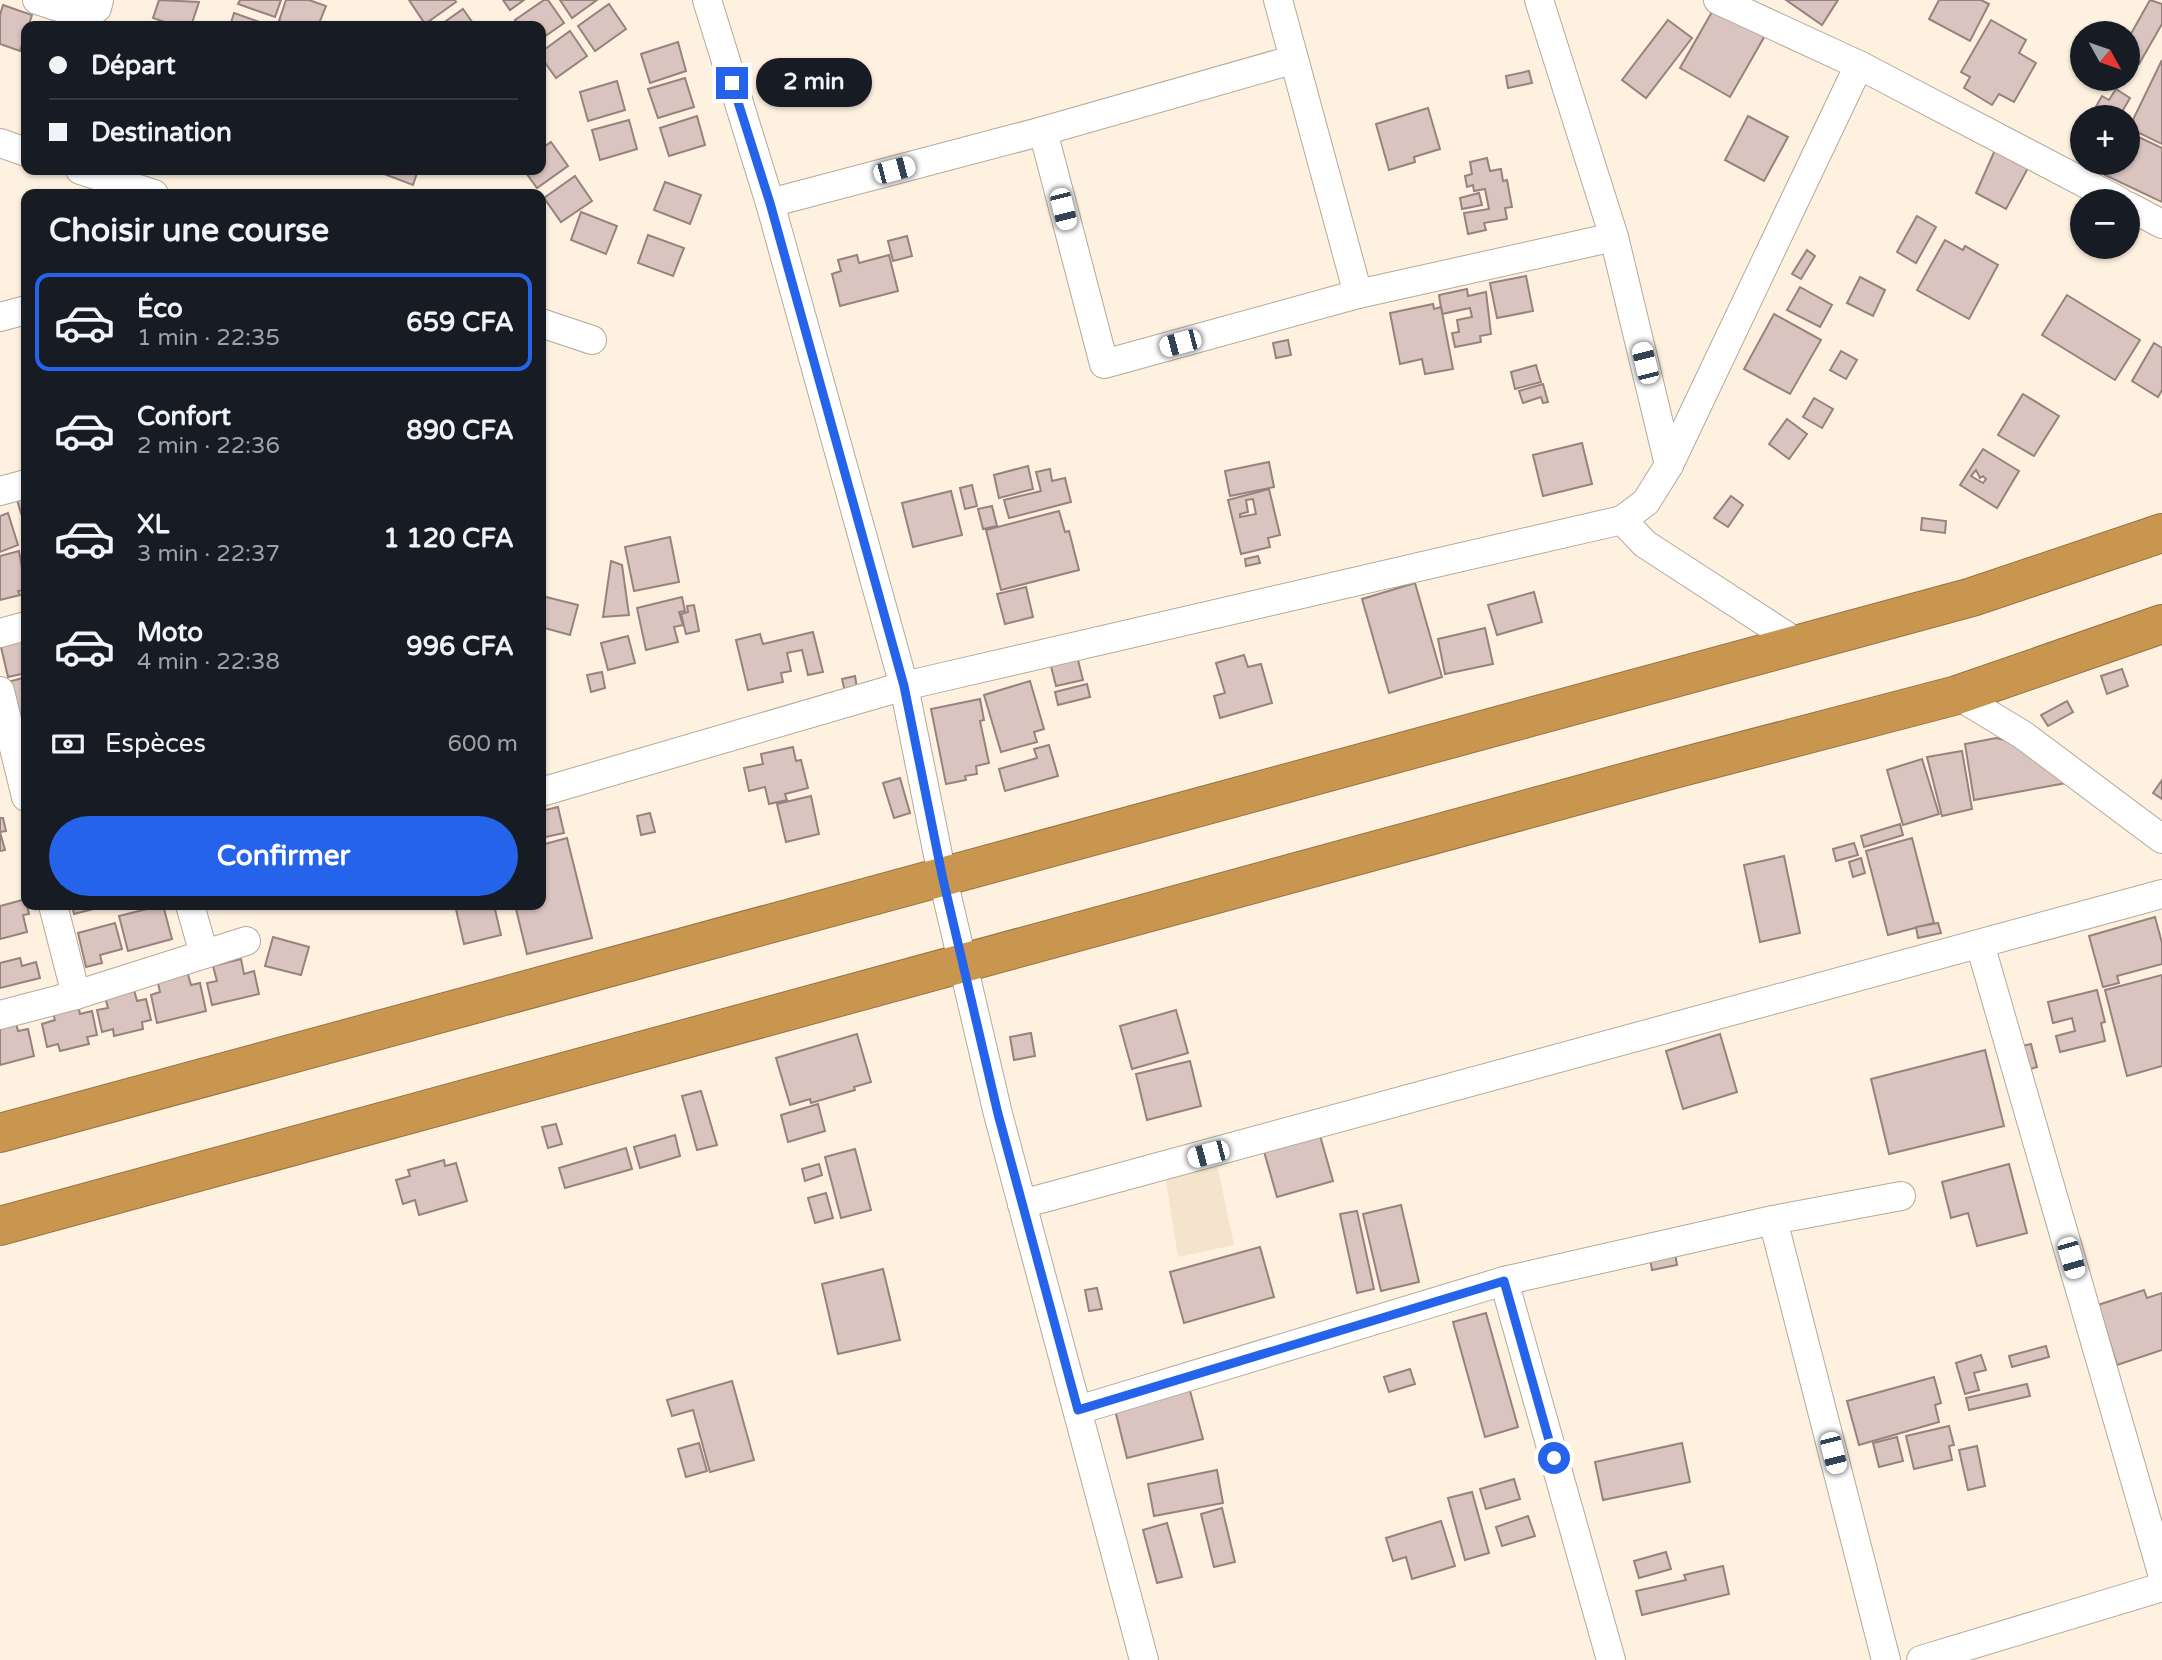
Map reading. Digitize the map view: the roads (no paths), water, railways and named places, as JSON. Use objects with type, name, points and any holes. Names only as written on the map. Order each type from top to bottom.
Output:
[{"type":"highway","points":[[0,1133],[1972,597],[2162,533]]},
{"type":"highway","points":[[0,1226],[1957,695],[2162,624]]},
{"type":"street","points":[[37,0],[86,16],[97,8],[99,0]]},
{"type":"street","points":[[1278,0],[1292,60],[1358,294]]},
{"type":"street","points":[[1539,0],[1614,237],[1670,465]]},
{"type":"street","points":[[1718,0],[1859,65],[2096,189]]},
{"type":"street","points":[[712,4],[904,686],[962,964],[1022,1205],[1144,1660]]},
{"type":"street","points":[[770,203],[1043,131],[1292,60]]},
{"type":"street","points":[[546,791],[904,686],[1622,520],[1646,502],[1670,465],[1859,65]]},
{"type":"street","points":[[1043,131],[1104,364],[1358,294],[1614,237]]},
{"type":"street","points":[[0,143],[21,150]]},
{"type":"street","points":[[95,175],[139,189]]},
{"type":"street","points":[[2140,212],[2162,224]]},
{"type":"street","points":[[0,317],[21,311]]},
{"type":"street","points":[[546,325],[592,340]]},
{"type":"street","points":[[0,491],[21,485]]},
{"type":"street","points":[[1622,520],[1645,544],[1799,644]]},
{"type":"street","points":[[0,633],[21,627]]},
{"type":"street","points":[[0,691],[21,777]]},
{"type":"street","points":[[1957,695],[2023,735],[2162,839]]},
{"type":"street","points":[[1022,1205],[2162,894]]},
{"type":"street","points":[[54,910],[76,995]]},
{"type":"street","points":[[191,910],[204,954]]},
{"type":"street","points":[[0,1015],[76,995],[246,941]]},
{"type":"street","points":[[1980,944],[2162,1573]]},
{"type":"street","points":[[1078,1410],[1504,1281],[1773,1220],[1900,1196]]},
{"type":"street","points":[[1773,1220],[1886,1660]]},
{"type":"street","points":[[1504,1281],[1611,1660]]},
{"type":"street","points":[[1921,1660],[2162,1587]]}]
